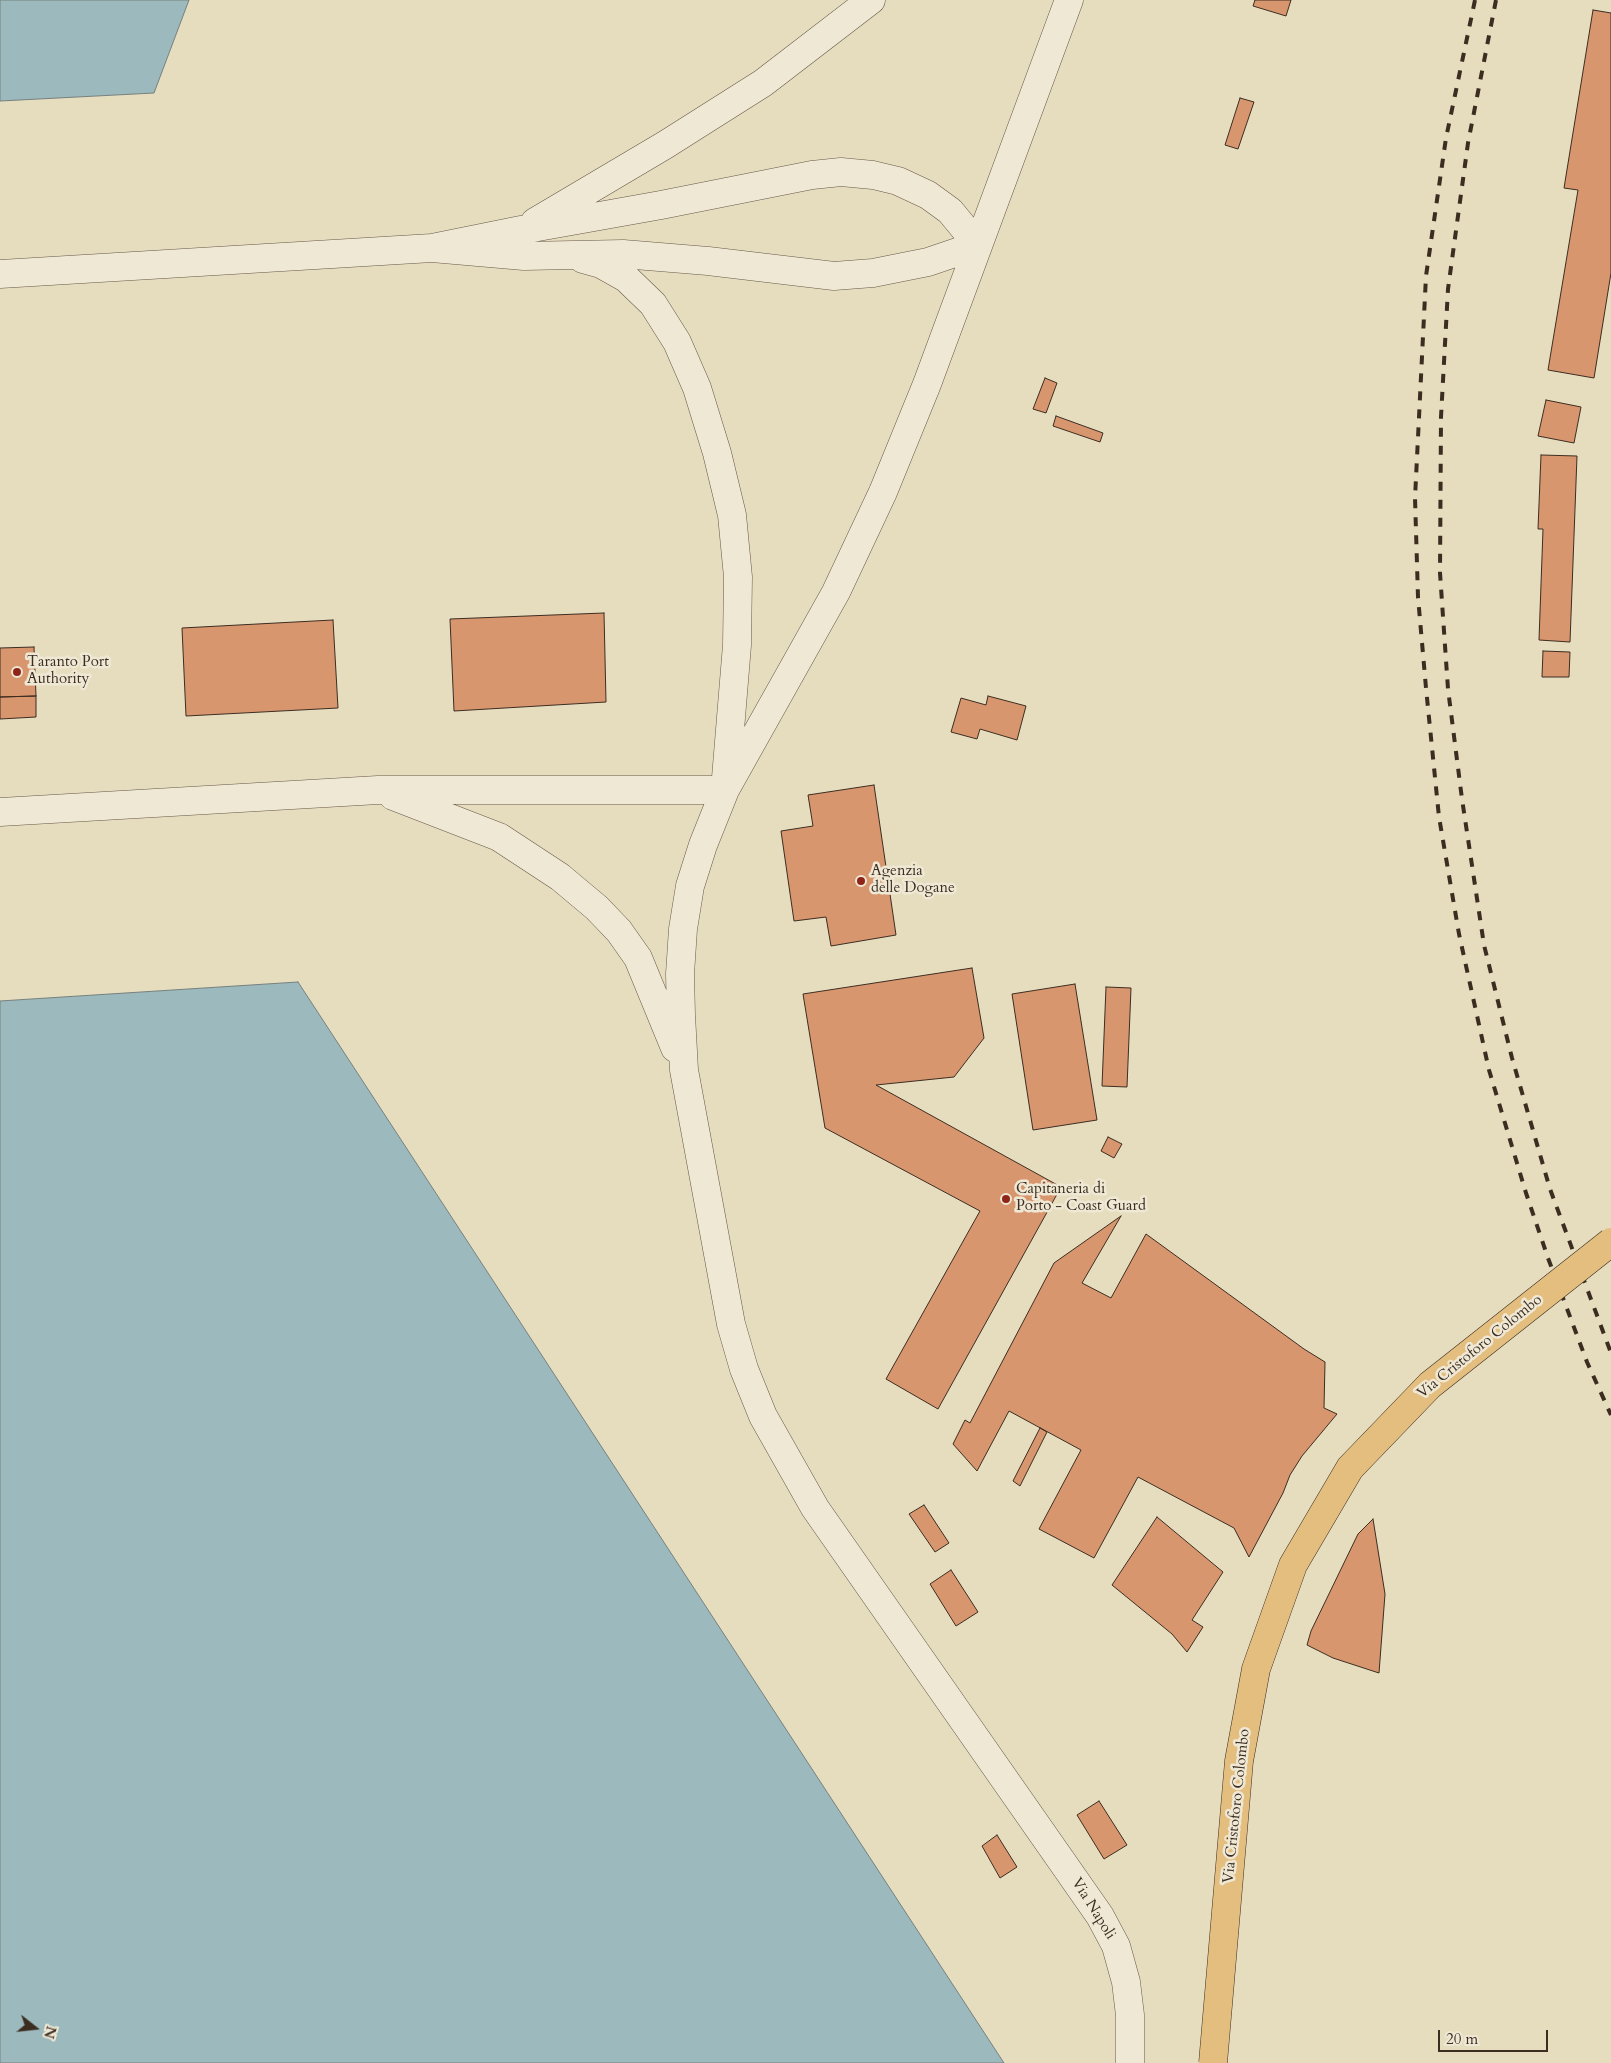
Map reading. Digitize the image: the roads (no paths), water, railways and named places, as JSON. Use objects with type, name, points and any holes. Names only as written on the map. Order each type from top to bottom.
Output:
[{"type":"main road","name":"Via Cristoforo Colombo","points":[[1213,2063],[1239,1762],[1256,1669],[1293,1565],[1350,1468],[1430,1384],[1611,1242]]},
{"type":"street","points":[[521,230],[665,145],[763,83],[871,0]]},
{"type":"street","points":[[684,1070],[680,974],[684,920],[690,886],[703,845],[726,790],[836,592],[883,492],[927,384],[1069,0]]},
{"type":"street","points":[[0,274],[432,248],[521,230],[661,206],[812,175],[841,172],[873,175],[898,181],[928,195],[950,211],[978,244]]},
{"type":"street","points":[[432,248],[524,256],[633,254],[834,276],[873,273],[928,262],[978,244]]},
{"type":"street","points":[[564,254],[601,264],[626,278],[654,304],[677,342],[697,388],[718,453],[732,515],[738,577],[737,645],[726,790]]},
{"type":"street","points":[[0,812],[378,790],[726,790]]},
{"type":"street","points":[[378,790],[499,837],[560,877],[597,908],[619,931],[638,958],[684,1070]]},
{"type":"street","name":"Via Napoli","points":[[684,1070],[731,1324],[744,1369],[763,1416],[815,1508],[1100,1916],[1116,1946],[1126,1982],[1130,2015],[1130,2063]]},
{"type":"water","points":[[0,0],[189,0],[154,93],[0,101]]},
{"type":"water","points":[[298,982],[1004,2063],[0,2063],[0,1001]]},
{"type":"railway","points":[[1475,0],[1446,138],[1426,276],[1415,498],[1418,597],[1426,688],[1439,817],[1459,934],[1489,1070],[1526,1193],[1548,1258],[1587,1362],[1611,1415]]},
{"type":"railway","points":[[1496,0],[1468,143],[1448,289],[1441,417],[1440,573],[1448,689],[1484,945],[1512,1058],[1550,1189],[1611,1353]]},
{"type":"place","name":"Taranto Port Authority","points":[[17,672]]},
{"type":"place","name":"Agenzia delle Dogane","points":[[861,881]]},
{"type":"place","name":"Capitaneria di Porto - Coast Guard","points":[[1006,1199]]}]
